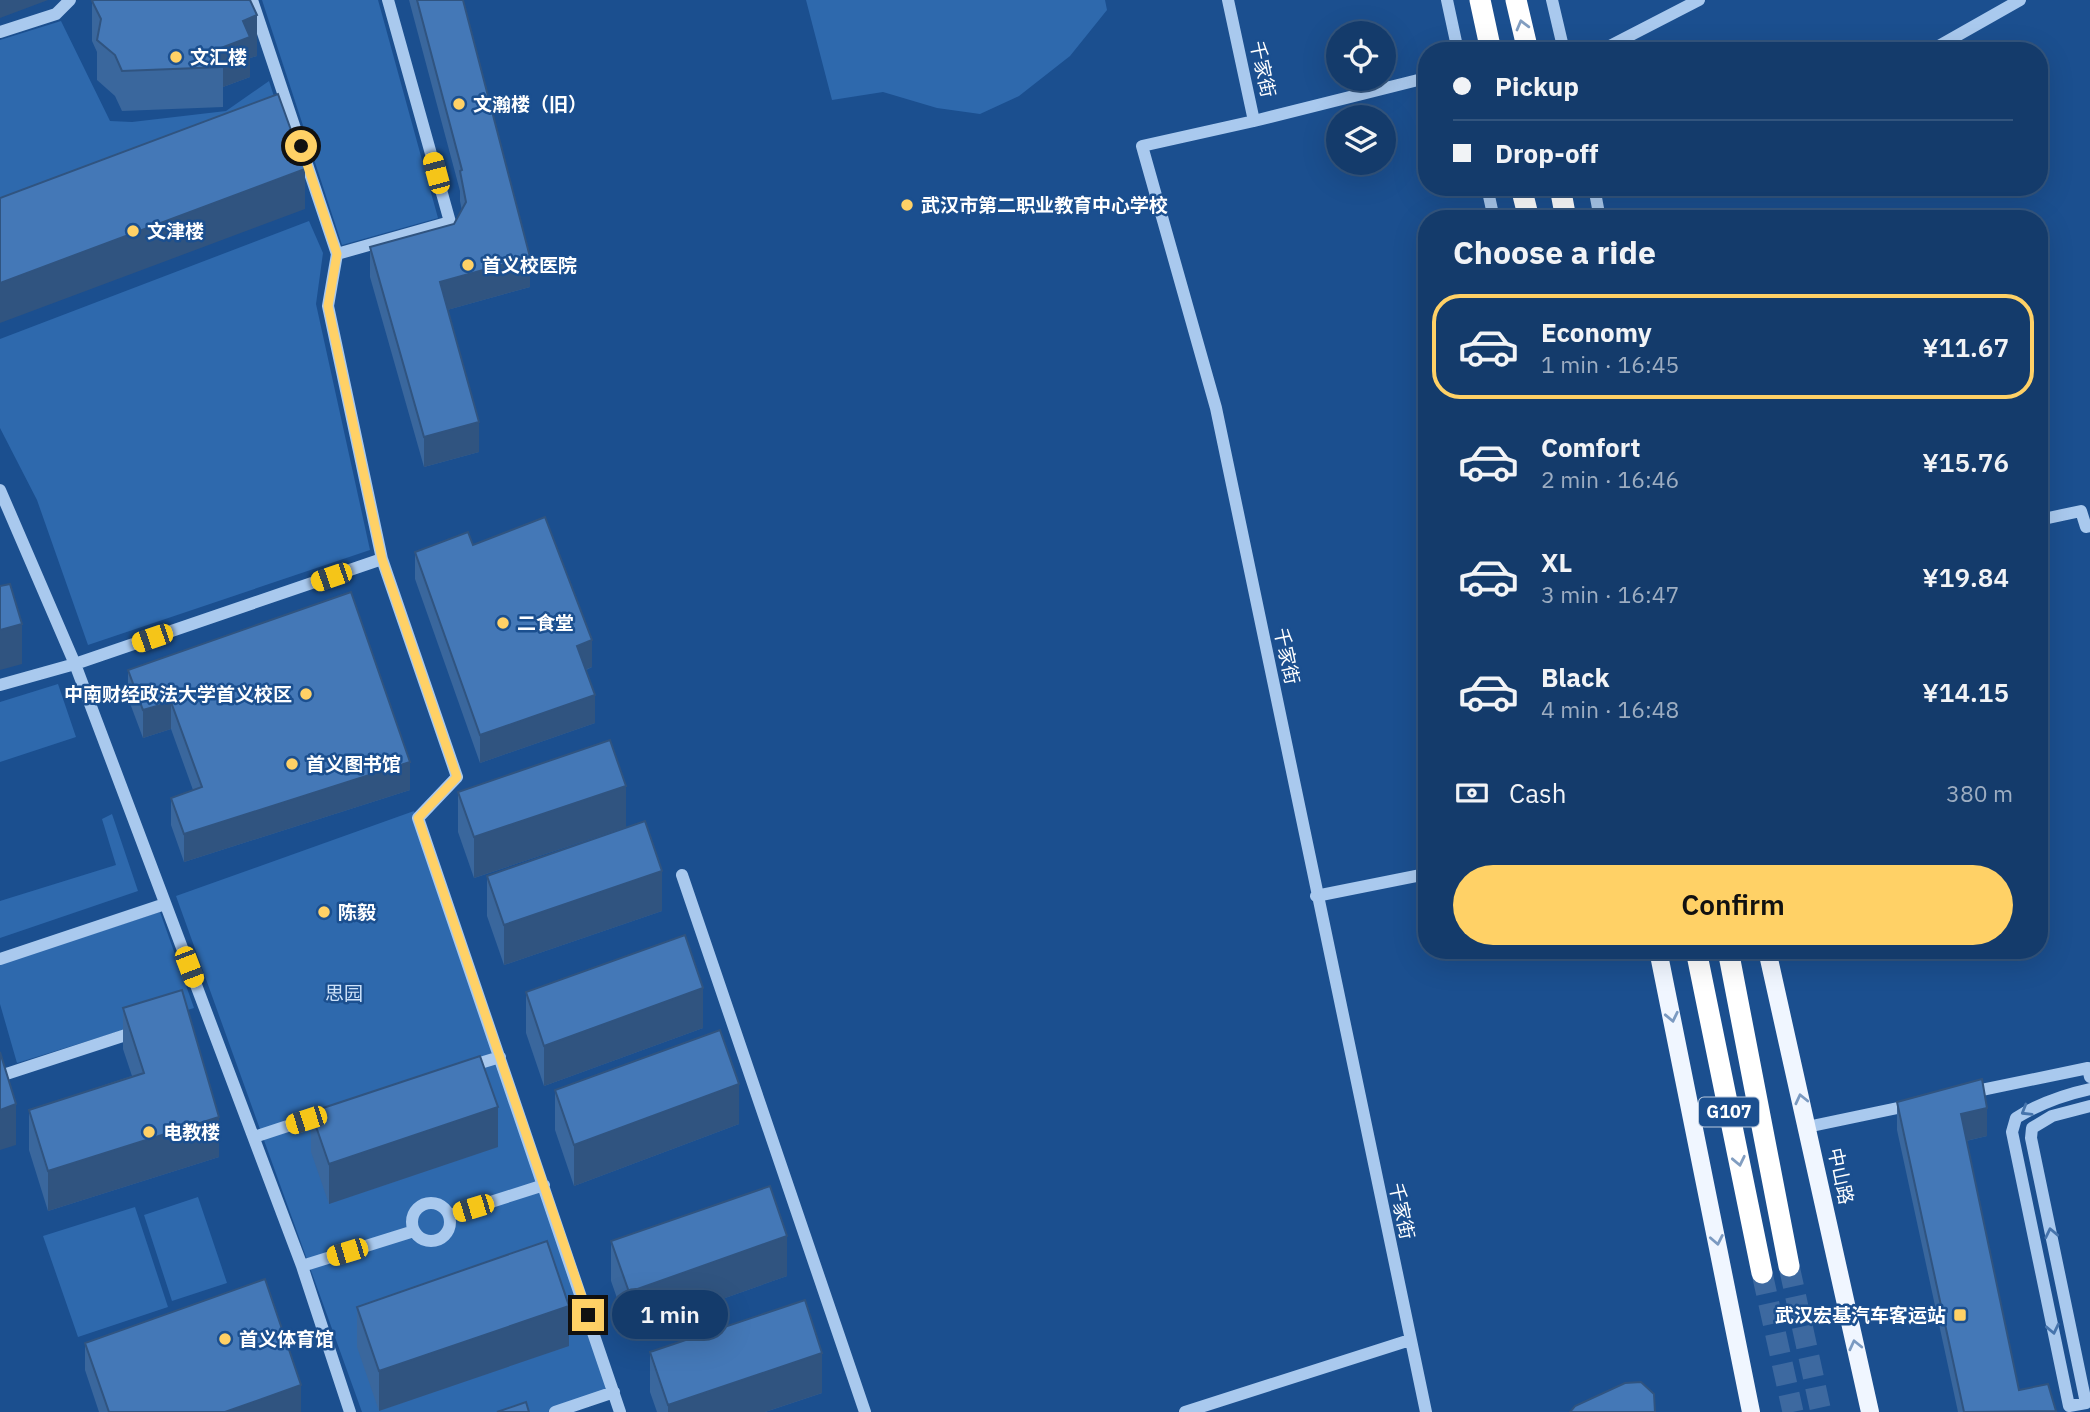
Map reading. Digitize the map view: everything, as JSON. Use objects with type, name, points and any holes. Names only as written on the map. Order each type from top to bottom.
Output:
[{"type":"highway","points":[[1480,0],[1489,42]]},
{"type":"highway","points":[[1516,0],[1526,42]]},
{"type":"highway","name":"G107","points":[[1698,959],[1762,1273]]},
{"type":"highway","name":"G107","points":[[1730,959],[1789,1266]]},
{"type":"main road","points":[[1660,959],[1751,1412]]},
{"type":"main road","name":"中山路","points":[[1769,959],[1870,1412]]},
{"type":"street","points":[[0,32],[56,14],[70,0]]},
{"type":"street","points":[[252,0],[337,254],[328,306],[382,559],[457,777],[418,818],[621,1412]]},
{"type":"street","points":[[337,254],[450,222],[388,0]]},
{"type":"street","name":"千家街","points":[[1228,0],[1254,121],[1142,146],[1216,408],[1426,1412]]},
{"type":"street","points":[[1447,0],[1456,42]]},
{"type":"street","points":[[1552,0],[1562,42]]},
{"type":"street","points":[[1617,42],[1699,0]]},
{"type":"street","points":[[1946,42],[2020,0]]},
{"type":"street","points":[[1254,121],[1418,80]]},
{"type":"street","points":[[0,490],[75,664],[164,904],[199,1011],[254,1137],[302,1266],[350,1412]]},
{"type":"street","points":[[2048,518],[2081,512],[2086,527],[2090,526]]},
{"type":"street","points":[[0,685],[75,664],[382,559]]},
{"type":"street","points":[[682,875],[865,1412]]},
{"type":"street","points":[[1316,896],[1418,876]]},
{"type":"street","points":[[0,959],[164,904]]},
{"type":"street","points":[[0,1076],[154,1026]]},
{"type":"street","points":[[449,1073],[500,1056]]},
{"type":"street","points":[[1954,1096],[2088,1068],[2090,1077]]},
{"type":"street","points":[[2090,1089],[2060,1095],[2035,1106],[2016,1118],[2012,1132],[2069,1406],[2086,1403],[2031,1138],[2032,1128],[2042,1121],[2090,1106]]},
{"type":"street","points":[[1807,1127],[1927,1102]]},
{"type":"street","points":[[254,1137],[346,1107]]},
{"type":"street","points":[[450,1215],[544,1185]]},
{"type":"street","points":[[436,1203],[450,1215],[448,1231],[442,1238],[427,1241],[414,1231],[412,1218],[423,1204],[436,1203]]},
{"type":"street","points":[[302,1266],[414,1231]]},
{"type":"street","points":[[1185,1412],[1410,1340]]},
{"type":"street","points":[[555,1412],[614,1392]]},
{"type":"green space","points":[[262,0],[378,0],[438,218],[342,245]]},
{"type":"green space","points":[[806,0],[1105,0],[1107,10],[1070,56],[1019,96],[980,114],[937,108],[883,92],[832,100]]},
{"type":"green space","points":[[61,21],[110,121],[132,122],[226,111],[269,81],[284,127],[0,226],[0,40]]},
{"type":"green space","points":[[309,221],[323,253],[316,304],[370,550],[88,645],[37,500],[0,428],[0,339]]},
{"type":"green space","points":[[58,684],[76,737],[0,762],[0,702]]},
{"type":"green space","name":"思园","points":[[414,811],[614,1392],[551,1412],[362,1412],[176,896]]},
{"type":"green space","points":[[112,814],[138,891],[0,938],[0,901],[116,865],[102,819]]},
{"type":"green space","points":[[160,912],[194,1008],[17,1063],[0,1004],[0,964]]},
{"type":"green space","points":[[198,1197],[227,1283],[172,1301],[144,1215]]},
{"type":"green space","points":[[135,1207],[168,1307],[78,1337],[43,1236]]},
{"type":"building","points":[[250,0],[257,15],[243,21],[250,37],[218,49],[223,67],[122,71],[115,55],[97,40],[101,19],[92,1]]},
{"type":"building","points":[[417,0],[463,0],[530,257],[440,282],[479,422],[424,437],[370,247],[454,224],[466,202],[460,171],[462,170]]},
{"type":"building","points":[[278,94],[305,169],[0,283],[0,198]]},
{"type":"building","name":"二食堂","points":[[545,517],[592,640],[577,646],[595,695],[480,735],[415,552],[468,532],[473,545]]},
{"type":"building","points":[[10,584],[22,624],[0,630],[0,586]]},
{"type":"building","name":"首义图书馆","points":[[351,592],[410,762],[184,834],[171,798],[202,787],[171,702],[143,710],[128,670]]},
{"type":"building","points":[[610,740],[626,786],[474,837],[458,792]]},
{"type":"building","points":[[645,821],[662,871],[504,925],[487,876]]},
{"type":"building","points":[[685,935],[703,988],[544,1046],[526,992]]},
{"type":"building","points":[[182,990],[219,1117],[48,1171],[29,1110],[144,1073],[123,1008]]},
{"type":"building","points":[[720,1030],[739,1084],[574,1145],[555,1090]]},
{"type":"building","points":[[0,1052],[16,1104],[0,1110]]},
{"type":"building","points":[[480,1056],[498,1107],[329,1164],[311,1112]]},
{"type":"building","points":[[1982,1079],[1987,1108],[1961,1114],[2019,1390],[2048,1384],[2056,1411],[1964,1412],[1897,1102]]},
{"type":"building","points":[[770,1186],[787,1236],[629,1292],[611,1241]]},
{"type":"building","points":[[547,1241],[569,1306],[379,1371],[357,1307]]},
{"type":"building","name":"首义体育馆","points":[[265,1279],[301,1385],[225,1412],[109,1412],[85,1343]]},
{"type":"building","points":[[805,1300],[822,1353],[668,1405],[650,1352]]},
{"type":"building","points":[[1641,1382],[1654,1394],[1655,1412],[1570,1412],[1575,1406],[1625,1383]]},
{"type":"building","points":[[526,1402],[529,1412],[497,1412]]},
{"type":"tunnel","points":[[1789,1266],[1821,1412]]},
{"type":"tunnel","points":[[1762,1273],[1793,1412]]},
{"type":"place","name":"文汇楼","points":[[176,57]]},
{"type":"place","name":"文瀚楼（旧）","points":[[459,104]]},
{"type":"place","name":"武汉市第二职业教育中心学校","points":[[907,205]]},
{"type":"place","name":"文津楼","points":[[133,231]]},
{"type":"place","name":"首义校医院","points":[[468,265]]},
{"type":"place","name":"二食堂","points":[[503,623]]},
{"type":"place","name":"中南财经政法大学首义校区","points":[[306,694]]},
{"type":"place","name":"首义图书馆","points":[[292,764]]},
{"type":"place","name":"陈毅","points":[[324,912]]},
{"type":"place","name":"电教楼","points":[[149,1132]]},
{"type":"place","name":"武汉宏基汽车客运站","points":[[1960,1315]]},
{"type":"place","name":"首义体育馆","points":[[225,1339]]},
{"type":"route","points":[[301,146],[337,254],[328,306],[382,559],[457,777],[418,818],[588,1315]]}]
